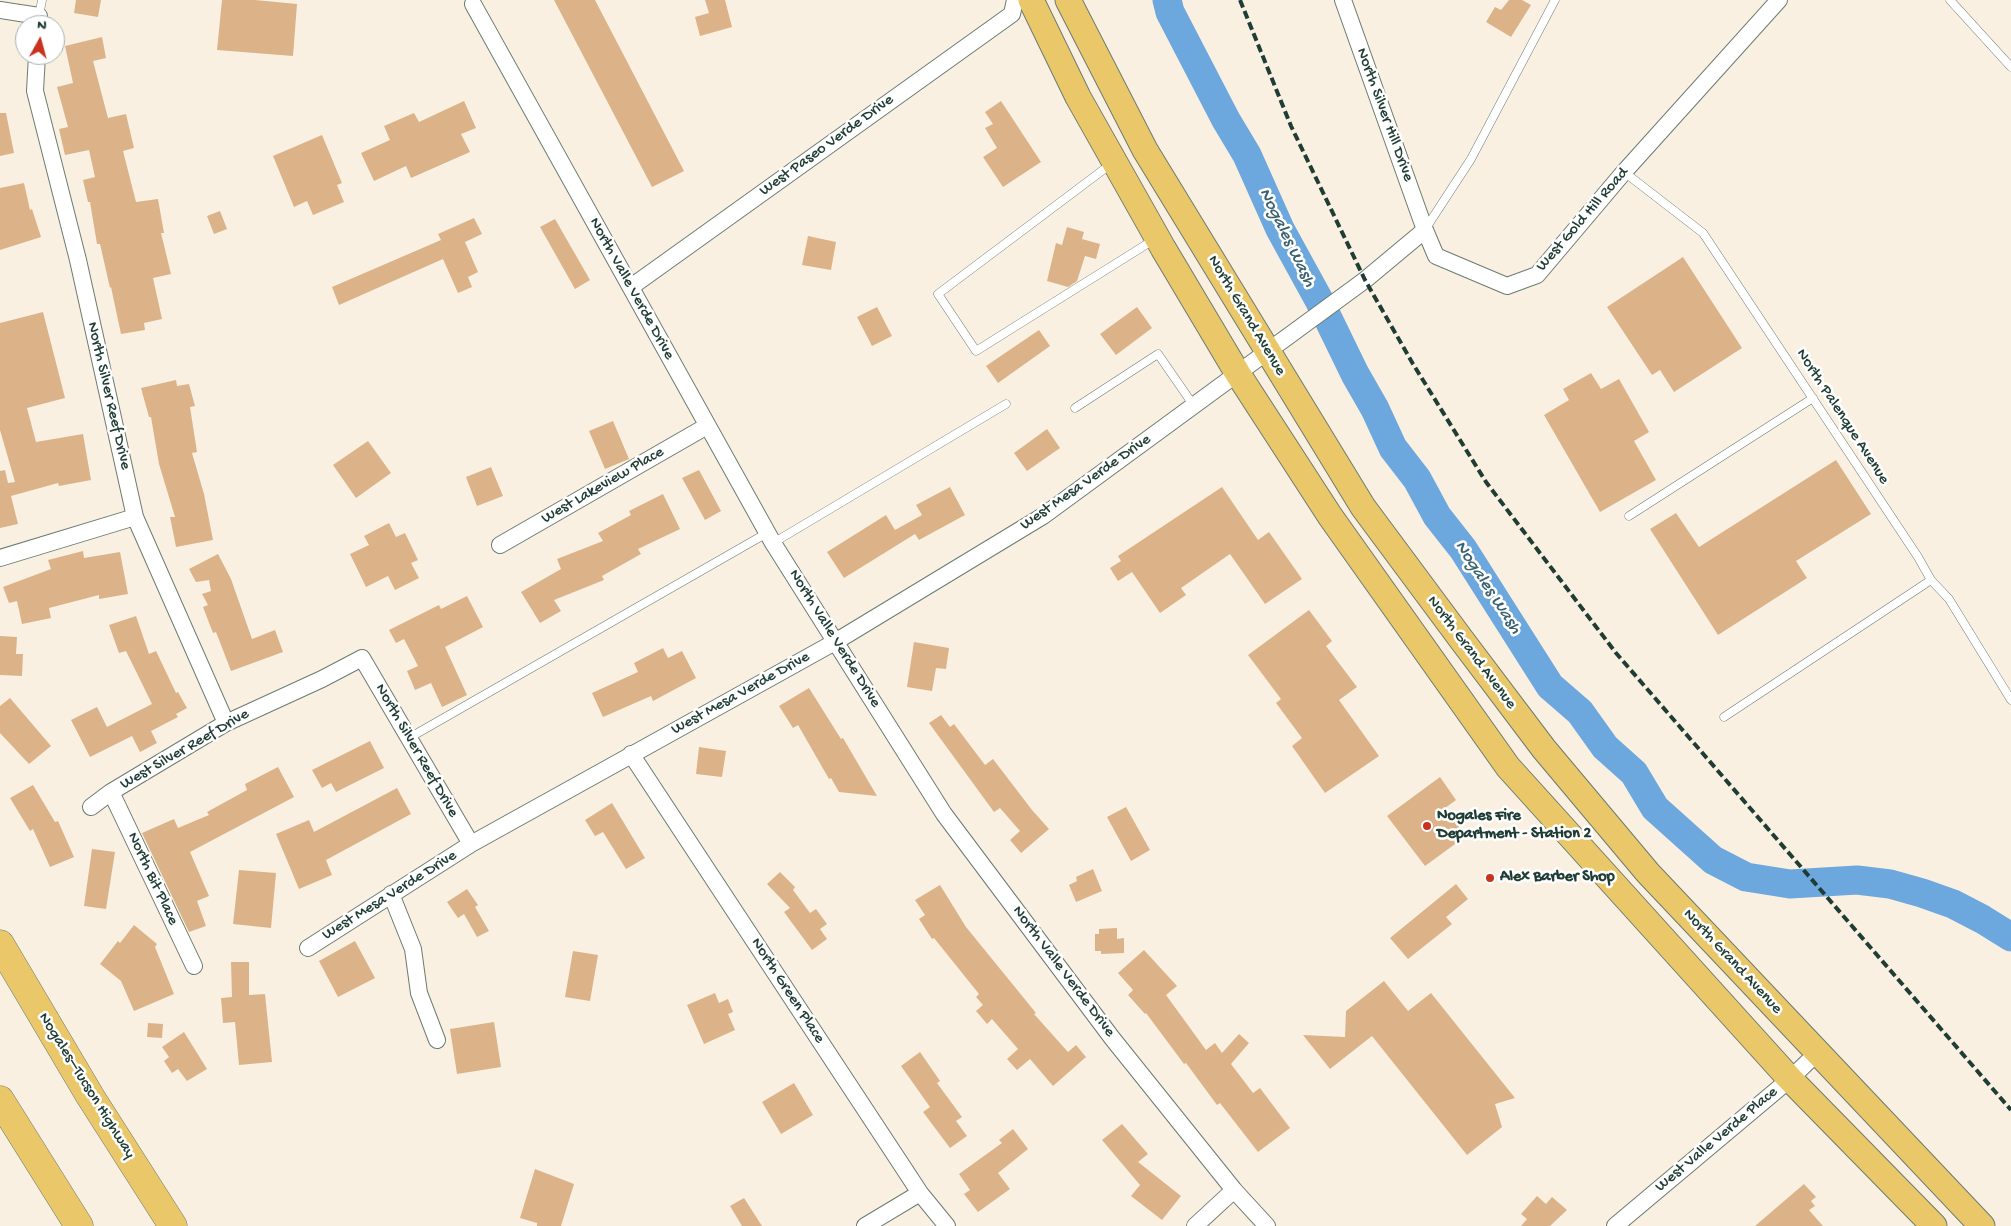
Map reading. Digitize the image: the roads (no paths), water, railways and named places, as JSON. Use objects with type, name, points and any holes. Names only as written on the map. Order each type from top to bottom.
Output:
[{"type":"highway","name":"Nogales–Tucson Highway","points":[[0,944],[90,1096],[174,1226]]},
{"type":"highway","points":[[0,1100],[79,1226]]},
{"type":"main road","name":"North Grand Avenue","points":[[1031,0],[1078,97],[1157,237],[1238,374],[1330,516],[1508,767],[1790,1079],[1934,1226]]},
{"type":"main road","name":"North Grand Avenue","points":[[1068,0],[1145,150],[1363,507],[1544,750],[1648,873],[1982,1226]]},
{"type":"street","name":"West Paseo Verde Drive","points":[[631,287],[1012,14],[1015,0]]},
{"type":"street","name":"North Silver Hill Drive","points":[[1343,0],[1425,230]]},
{"type":"street","name":"West Gold Hill Road","points":[[1425,230],[1436,256],[1507,286],[1537,275],[1624,172],[1779,0]]},
{"type":"street","name":"North Valle Verde Drive","points":[[473,4],[770,538],[944,814],[1112,1038],[1234,1190],[1267,1226]]},
{"type":"street","points":[[0,10],[40,13]]},
{"type":"street","name":"North Silver Reef Drive","points":[[36,65],[35,91],[78,260],[135,517],[226,723]]},
{"type":"street","points":[[1238,374],[1346,294],[1425,230]]},
{"type":"street","name":"West Mesa Verde Drive","points":[[308,948],[471,844],[835,642],[1043,516],[1238,374]]},
{"type":"street","name":"West Lakeview Place","points":[[500,545],[707,426]]},
{"type":"street","points":[[0,558],[135,517]]},
{"type":"street","name":"North Silver Reef Drive","points":[[362,658],[471,844]]},
{"type":"street","name":"West Silver Reef Drive","points":[[91,807],[111,792],[226,723],[322,679],[362,658]]},
{"type":"street","name":"North Green Place","points":[[631,754],[920,1193],[947,1226]]},
{"type":"street","name":"North Bit Place","points":[[111,792],[194,966]]},
{"type":"street","points":[[391,894],[413,949],[419,994],[437,1040]]},
{"type":"street","name":"West Valle Verde Place","points":[[1615,1226],[1790,1079],[1817,1053]]},
{"type":"street","points":[[1195,1226],[1234,1190]]},
{"type":"street","points":[[865,1226],[920,1193]]},
{"type":"lane","points":[[1425,230],[1471,159],[1555,0]]},
{"type":"lane","points":[[1950,0],[2011,67]]},
{"type":"lane","points":[[1115,162],[938,294],[976,351],[1157,237]]},
{"type":"lane","name":"North Palenque Avenue","points":[[1624,172],[1703,233],[1918,557],[1931,580],[1949,599],[2011,700]]},
{"type":"lane","points":[[1075,408],[1158,354],[1194,406]]},
{"type":"lane","points":[[1629,516],[1813,398]]},
{"type":"lane","points":[[409,738],[770,538],[1006,404]]},
{"type":"lane","points":[[1724,717],[1931,580]]},
{"type":"waterway","name":"Nogales Wash","points":[[1167,0],[1170,12],[1226,120],[1247,155],[1280,229],[1319,300],[1393,448],[1417,479],[1437,516],[1463,549],[1550,686],[1580,712],[1605,747],[1634,773],[1655,808],[1713,860],[1746,877],[1790,884],[1857,880],[1890,884],[1953,904],[2011,937]]},
{"type":"railway","points":[[1240,0],[1291,126],[1365,280],[1413,364],[1486,482],[1616,653],[2011,1110]]},
{"type":"place","name":"Nogales Fire Department - Station 2","points":[[1427,826]]},
{"type":"place","name":"Alex Barber Shop","points":[[1490,878]]}]
